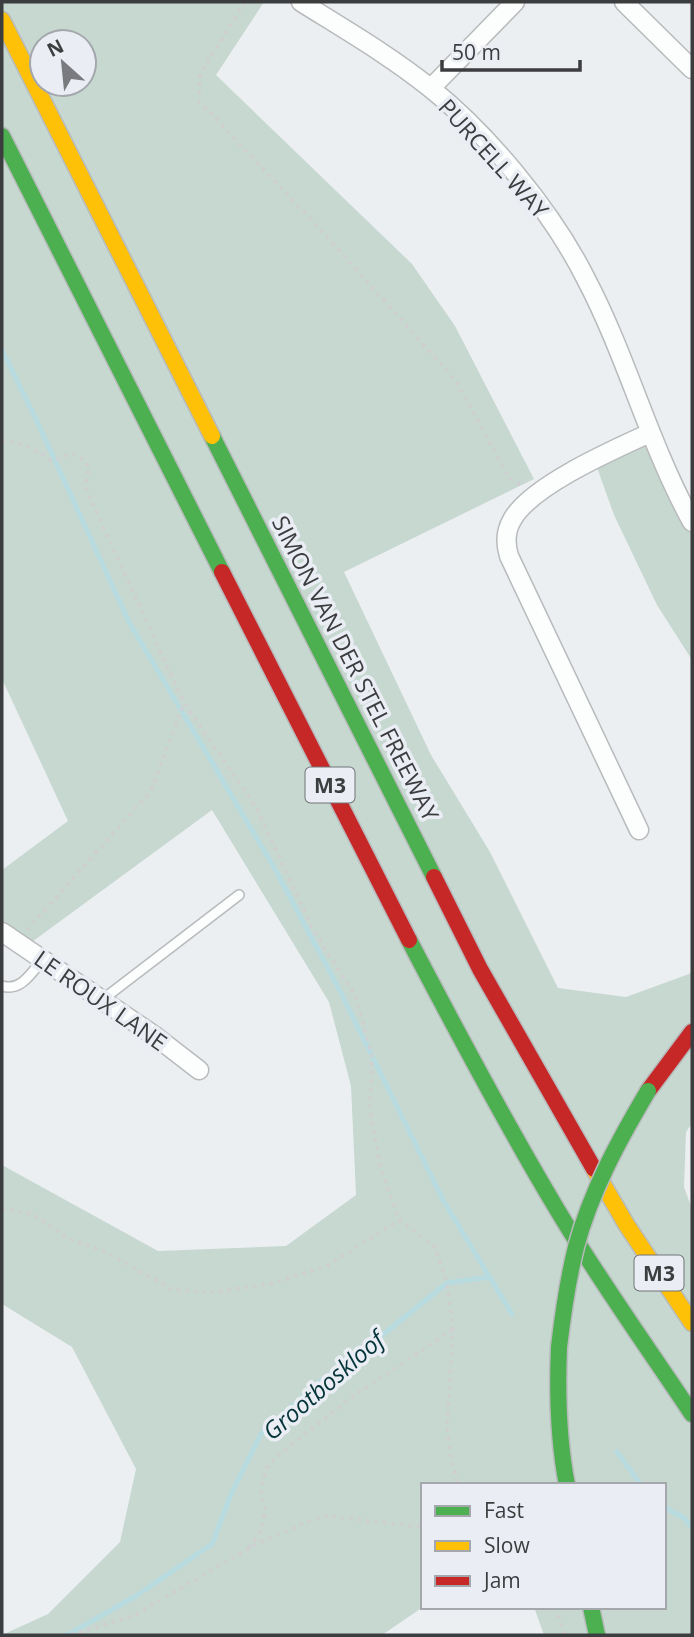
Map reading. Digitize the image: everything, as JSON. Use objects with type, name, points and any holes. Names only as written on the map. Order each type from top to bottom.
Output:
[{"type":"main road","name":"SIMON VAN DER STEL FREEWAY","points":[[2,20],[480,969],[626,1224],[692,1323]]},
{"type":"main road","name":"M3","points":[[2,136],[439,1000],[556,1209],[692,1413]]},
{"type":"main road","points":[[566,1483],[558,1418],[559,1347],[565,1297],[582,1230],[605,1168],[624,1130],[692,1032]]},
{"type":"main road","points":[[591,1609],[597,1635]]},
{"type":"street","name":"PURCELL WAY","points":[[301,2],[431,88],[458,113],[526,187],[571,250],[587,280],[650,433],[692,522]]},
{"type":"street","points":[[431,88],[515,2]]},
{"type":"street","points":[[624,2],[692,69]]},
{"type":"street","points":[[639,830],[509,556],[506,544],[511,521],[536,495],[594,459],[650,433]]},
{"type":"street","name":"LE ROUX LANE","points":[[7,938],[43,959],[155,1036],[199,1070]]},
{"type":"lane","points":[[102,1000],[239,895]]},
{"type":"lane","points":[[2,986],[12,988],[20,984],[43,959]]},
{"type":"path","points":[[245,2],[200,74],[200,101],[319,228],[456,381],[509,478],[536,495]]},
{"type":"path","points":[[2,440],[14,441],[34,449],[52,461],[71,454],[80,456],[89,467],[85,487],[184,703],[256,807],[313,930],[356,997],[372,1057],[370,1109],[380,1165],[399,1220],[435,1247],[447,1283],[453,1329],[446,1428],[457,1483]]},
{"type":"path","points":[[7,938],[151,791],[184,703]]},
{"type":"path","points":[[2,1208],[33,1214],[67,1238],[106,1252],[173,1290],[214,1292],[269,1284],[327,1266],[399,1220]]},
{"type":"path","points":[[247,1550],[262,1529],[265,1509],[261,1492],[266,1468],[276,1457],[355,1395],[453,1329]]},
{"type":"path","points":[[71,1635],[135,1615],[271,1537],[312,1520],[328,1516],[421,1527]]},
{"type":"path","points":[[556,1609],[565,1635]]},
{"type":"shaded area","points":[[2,2],[264,2],[216,75],[412,264],[455,326],[534,479],[344,572],[431,755],[490,852],[558,988],[626,997],[692,971],[692,1123],[686,1132],[684,1187],[692,1209],[692,1635],[544,1635],[535,1609],[666,1609],[666,1483],[421,1483],[421,1608],[382,1635],[2,1635],[48,1614],[120,1542],[136,1469],[72,1347],[2,1304],[2,1165],[158,1251],[286,1246],[356,1195],[351,1086],[329,1002],[212,810],[25,947],[2,932],[2,870],[68,821],[2,679]]},
{"type":"shaded area","points":[[650,433],[692,522],[692,660],[657,605],[614,515],[594,459]]},
{"type":"waterway","points":[[2,350],[129,622],[275,869],[339,989],[443,1200],[512,1314]]},
{"type":"waterway","name":"Grootboskloof","points":[[67,1635],[136,1596],[212,1544],[232,1492],[261,1434],[318,1383],[447,1283],[489,1277]]},
{"type":"waterway","points":[[617,1452],[640,1483]]},
{"type":"waterway","points":[[666,1508],[684,1518],[692,1528]]},
{"type":"traffic: fast","points":[[2,136],[222,572]]},
{"type":"traffic: fast","points":[[212,436],[434,877]]},
{"type":"traffic: fast","points":[[409,940],[498,1107],[555,1206],[692,1414]]},
{"type":"traffic: fast","points":[[559,1347],[571,1271],[582,1226],[607,1166],[648,1091]]},
{"type":"traffic: fast","points":[[559,1347],[559,1416],[567,1483]]},
{"type":"traffic: fast","points":[[591,1609],[597,1635]]},
{"type":"traffic: slow","points":[[2,20],[212,436]]},
{"type":"traffic: slow","points":[[594,1169],[626,1224],[692,1323]]},
{"type":"traffic: jam","points":[[222,572],[409,940]]},
{"type":"traffic: jam","points":[[434,877],[480,969],[594,1169]]},
{"type":"traffic: jam","points":[[648,1091],[692,1032]]}]
